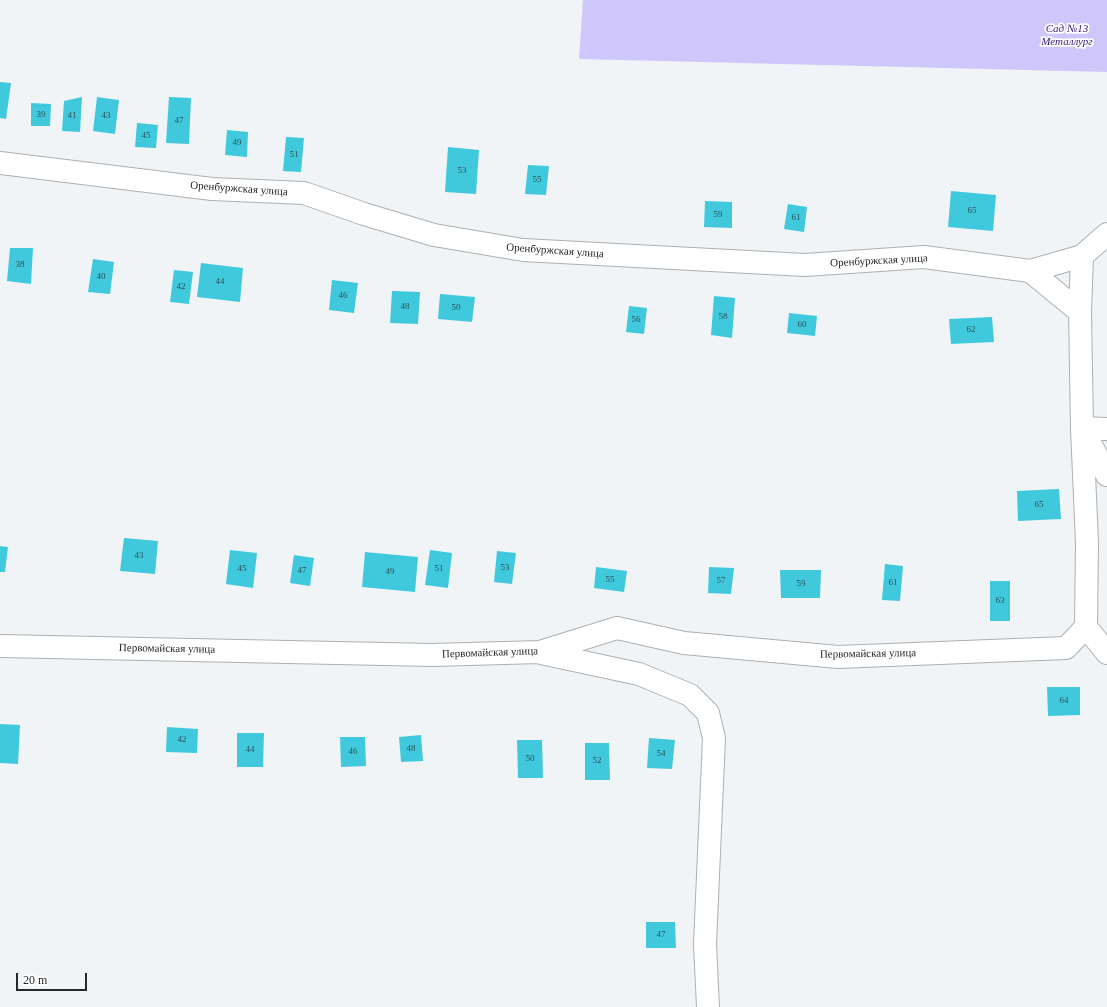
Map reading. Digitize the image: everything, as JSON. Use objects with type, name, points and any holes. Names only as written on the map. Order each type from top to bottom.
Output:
[{"type":"street","name":"Оренбуржская улица","points":[[0,163],[212,189],[304,193],[364,214],[434,235],[523,250],[805,265],[924,257],[1030,271]]},
{"type":"street","points":[[1030,271],[1082,256],[1107,234]]},
{"type":"street","points":[[1082,256],[1080,312],[1082,428],[1087,543],[1086,627],[1107,653]]},
{"type":"street","points":[[1030,271],[1080,312]]},
{"type":"street","points":[[1082,428],[1107,428]]},
{"type":"street","points":[[1082,428],[1107,475]]},
{"type":"street","name":"Первомайская улица","points":[[0,646],[432,655],[540,652],[617,628],[684,643],[838,656],[1066,648],[1086,627]]},
{"type":"street","points":[[540,652],[639,674],[690,695],[708,713],[714,738],[705,944],[708,1007]]},
{"type":"green space","name":"Сад №13 Металлург","points":[[583,0],[1107,0],[1107,72],[579,59]]},
{"type":"building","points":[[0,82],[11,83],[6,119],[0,118]]},
{"type":"building","points":[[82,97],[80,132],[62,131],[64,101]]},
{"type":"building","points":[[97,97],[119,100],[115,134],[93,131]]},
{"type":"building","points":[[169,97],[191,98],[189,144],[166,143]]},
{"type":"building","points":[[31,103],[51,104],[50,126],[31,126]]},
{"type":"building","points":[[137,123],[158,125],[156,148],[135,147]]},
{"type":"building","points":[[227,130],[248,132],[247,157],[225,155]]},
{"type":"building","points":[[286,137],[304,138],[301,172],[283,171]]},
{"type":"building","points":[[448,147],[479,150],[476,194],[445,192]]},
{"type":"building","points":[[528,165],[549,166],[546,195],[525,194]]},
{"type":"building","points":[[951,191],[996,195],[993,231],[948,227]]},
{"type":"building","points":[[705,201],[732,202],[732,228],[704,227]]},
{"type":"building","points":[[788,204],[807,207],[804,232],[784,229]]},
{"type":"building","points":[[10,248],[33,248],[31,284],[7,281]]},
{"type":"building","points":[[93,259],[114,262],[110,294],[88,292]]},
{"type":"building","points":[[201,263],[243,268],[240,302],[197,297]]},
{"type":"building","points":[[174,270],[193,272],[189,304],[170,302]]},
{"type":"building","points":[[332,280],[358,283],[354,313],[329,310]]},
{"type":"building","points":[[392,291],[420,292],[418,324],[390,323]]},
{"type":"building","points":[[440,294],[475,297],[472,322],[438,319]]},
{"type":"building","points":[[714,296],[735,298],[732,338],[711,335]]},
{"type":"building","points":[[629,306],[647,308],[644,334],[626,332]]},
{"type":"building","points":[[789,313],[817,316],[815,336],[787,333]]},
{"type":"building","points":[[992,317],[994,342],[951,344],[949,319]]},
{"type":"building","points":[[1059,489],[1061,519],[1018,521],[1017,491]]},
{"type":"building","points":[[124,538],[158,541],[155,574],[120,571]]},
{"type":"building","points":[[0,546],[8,547],[5,572],[0,572]]},
{"type":"building","points":[[230,550],[257,553],[253,588],[226,584]]},
{"type":"building","points":[[430,550],[452,553],[448,588],[425,585]]},
{"type":"building","points":[[497,551],[516,553],[512,584],[494,582]]},
{"type":"building","points":[[365,552],[418,557],[415,592],[362,587]]},
{"type":"building","points":[[294,555],[314,558],[310,586],[290,583]]},
{"type":"building","points":[[885,564],[903,566],[900,601],[882,600]]},
{"type":"building","points":[[596,567],[627,571],[624,592],[594,588]]},
{"type":"building","points":[[709,567],[734,568],[731,594],[708,593]]},
{"type":"building","points":[[780,570],[821,570],[820,598],[781,598]]},
{"type":"building","points":[[990,581],[1010,581],[1010,621],[990,621]]},
{"type":"building","points":[[1047,687],[1080,687],[1080,715],[1048,716]]},
{"type":"building","points":[[0,724],[20,725],[18,764],[0,763]]},
{"type":"building","points":[[167,727],[198,729],[197,753],[166,752]]},
{"type":"building","points":[[237,733],[264,733],[263,767],[237,767]]},
{"type":"building","points":[[421,735],[423,761],[401,762],[399,737]]},
{"type":"building","points":[[340,737],[365,737],[366,766],[341,767]]},
{"type":"building","points":[[649,738],[675,740],[672,769],[647,768]]},
{"type":"building","points":[[517,740],[542,740],[543,778],[518,778]]},
{"type":"building","points":[[585,743],[609,743],[610,780],[585,780]]},
{"type":"building","points":[[646,922],[675,922],[676,948],[646,948]]}]
